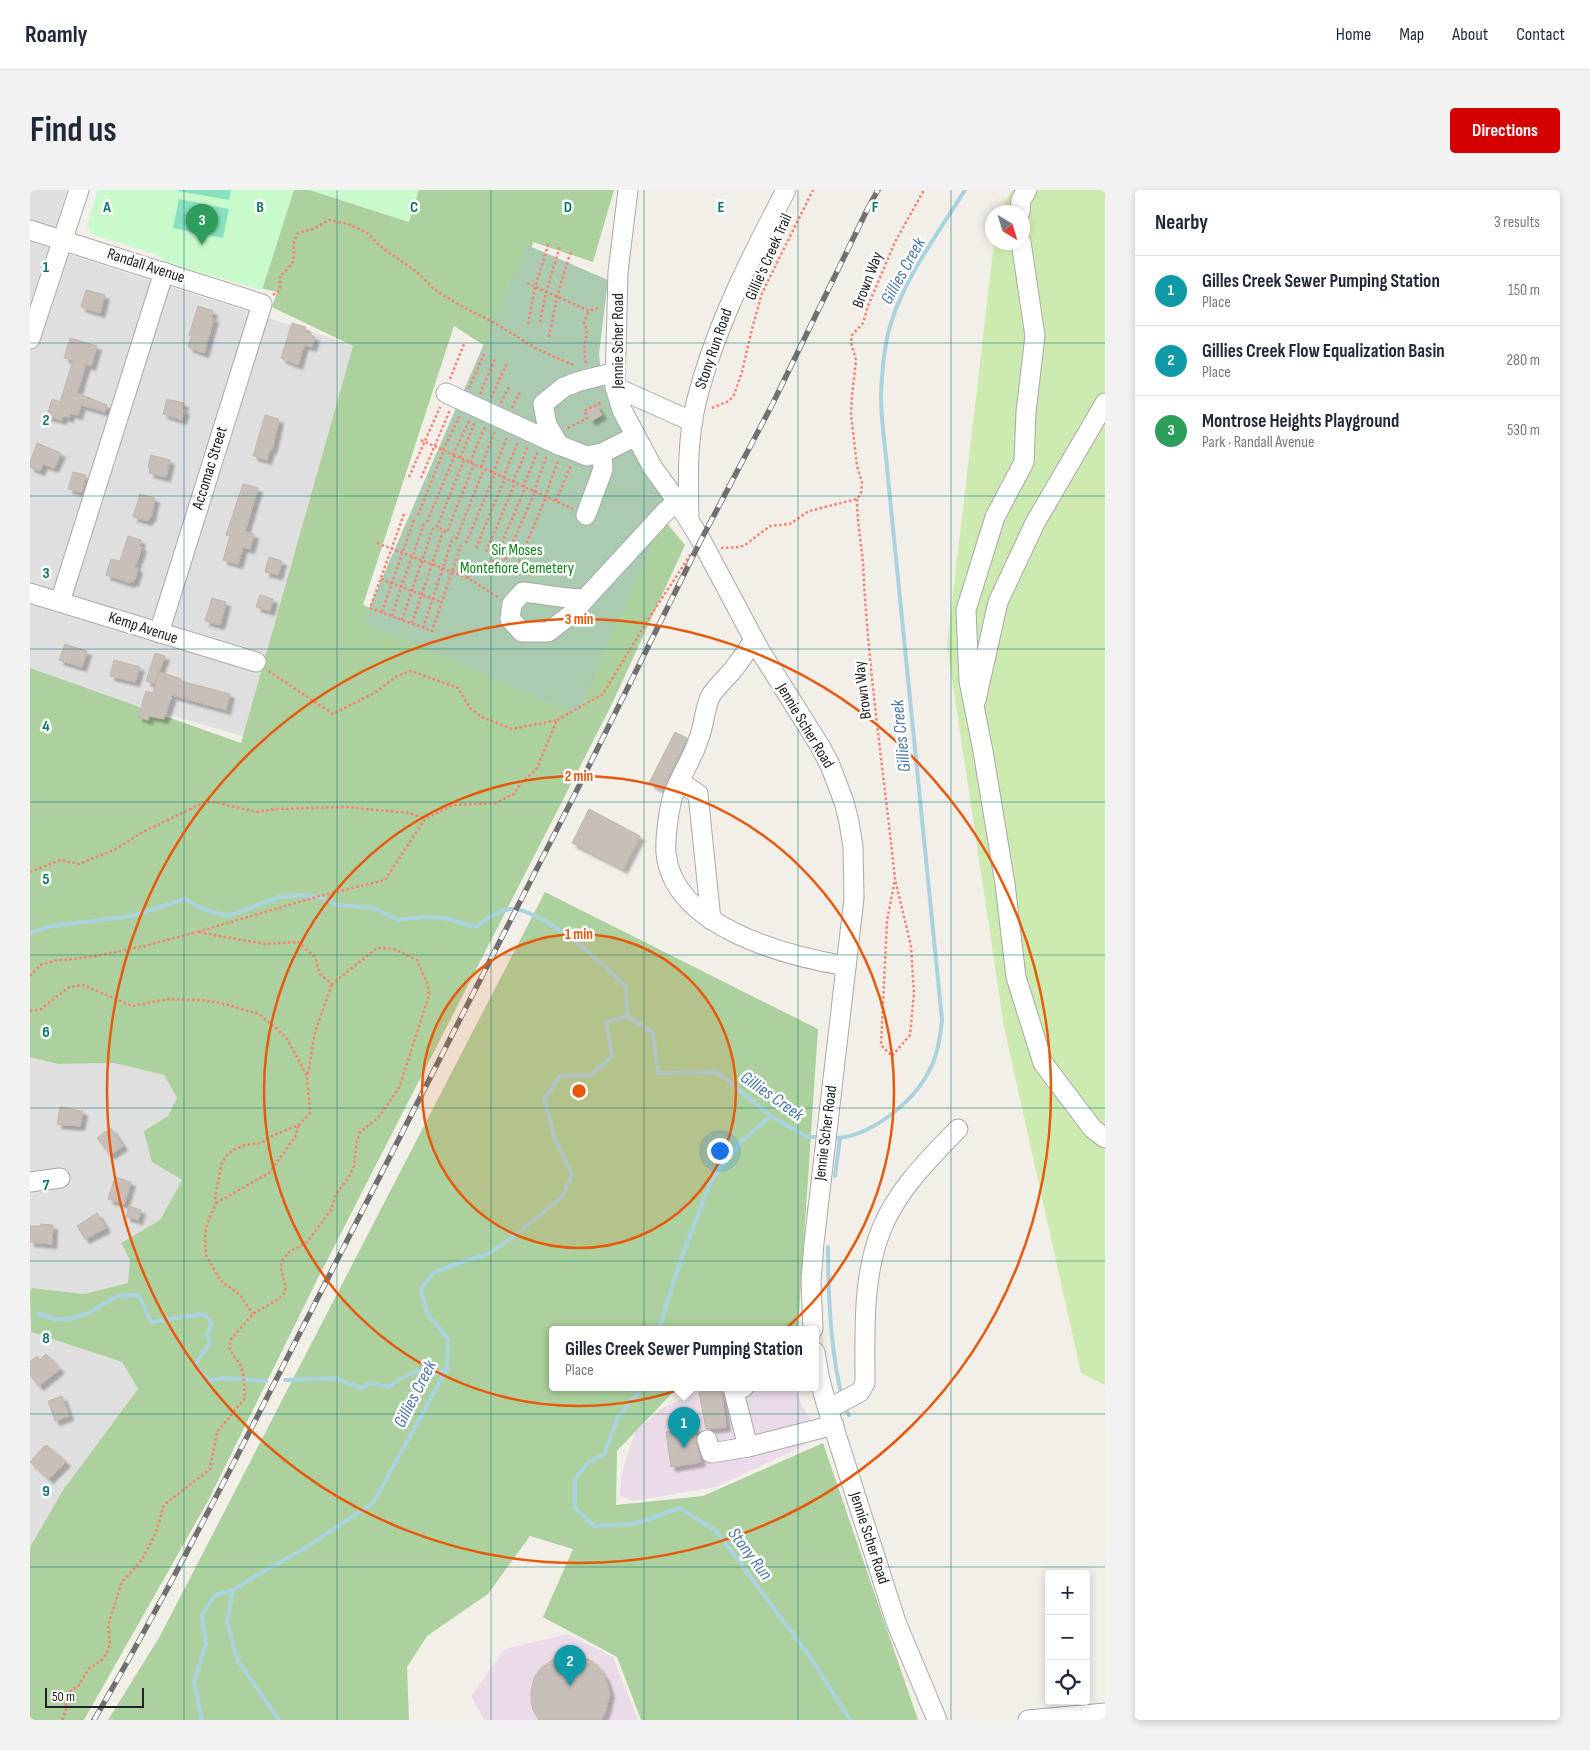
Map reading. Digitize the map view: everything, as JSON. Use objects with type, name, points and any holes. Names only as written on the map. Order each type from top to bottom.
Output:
[{"type":"street","points":[[30,339],[78,190]]},
{"type":"street","name":"Jennie Scher Road","points":[[628,190],[618,272],[616,380],[622,410],[653,468],[677,501],[703,544],[754,640],[820,746],[834,774],[849,822],[854,869],[854,898],[821,1175],[811,1281],[813,1326]]},
{"type":"street","name":"Stony Run Road","points":[[689,521],[688,472],[696,403],[715,342],[733,296],[786,190]]},
{"type":"street","points":[[1021,205],[1021,200],[1027,190]]},
{"type":"street","name":"Randall Avenue","points":[[30,230],[262,304]]},
{"type":"street","points":[[1022,250],[1035,336],[1026,412],[1024,462],[995,517],[966,610],[969,681],[983,751],[1005,884],[1016,977],[1043,1063],[1093,1129],[1105,1138]]},
{"type":"street","points":[[60,602],[164,272]]},
{"type":"street","name":"Accomac Street","points":[[159,633],[262,304]]},
{"type":"street","points":[[508,421],[547,425],[543,404],[564,387],[580,381],[616,380],[693,422]]},
{"type":"street","points":[[974,708],[998,602],[1036,524],[1105,403]]},
{"type":"street","points":[[508,421],[586,456],[602,453],[636,436]]},
{"type":"street","points":[[586,515],[603,469],[602,453]]},
{"type":"street","points":[[586,599],[523,592],[512,604],[510,619],[522,632],[548,632],[573,613],[586,599],[665,512],[677,501]]},
{"type":"street","name":"Kemp Avenue","points":[[30,593],[256,662]]},
{"type":"street","points":[[754,640],[733,670],[710,697],[698,741],[674,794],[668,824],[666,853],[674,881],[686,899],[711,920],[782,952],[846,966]]},
{"type":"street","points":[[680,782],[698,794],[711,920]]},
{"type":"street","points":[[708,1440],[711,1453],[748,1447],[831,1417],[860,1392],[865,1383],[865,1316],[870,1273],[882,1228],[898,1198],[922,1166],[958,1129]]},
{"type":"street","points":[[30,1182],[60,1178]]},
{"type":"street","name":"Jennie Scher Road","points":[[819,1376],[896,1622],[937,1720]]},
{"type":"street","points":[[736,1391],[734,1392],[748,1447]]},
{"type":"street","points":[[1028,1720],[1105,1713]]},
{"type":"path","name":"Gillie's Creek Trail","points":[[712,408],[729,402],[734,395],[742,372],[762,293],[813,190]]},
{"type":"path","name":"Brown Way","points":[[895,879],[887,921],[881,1045],[892,1056],[910,1035],[914,993],[911,946],[895,879],[865,614],[861,538],[857,509],[857,498],[861,492],[862,482],[857,466],[851,414],[856,360],[851,342],[852,336],[863,323],[868,306],[895,242],[924,190]]},
{"type":"path","points":[[262,304],[280,290],[280,276],[292,266],[295,255],[292,242],[298,233],[314,229],[329,220],[348,224],[367,233],[380,246],[416,272],[435,290],[493,322],[537,350],[579,368]]},
{"type":"path","points":[[528,324],[535,287],[549,242]]},
{"type":"path","points":[[540,322],[546,292],[560,246]]},
{"type":"path","points":[[549,337],[557,296],[571,251]]},
{"type":"path","points":[[527,283],[589,311],[598,308]]},
{"type":"path","points":[[585,357],[587,331],[584,322],[589,311]]},
{"type":"path","points":[[464,344],[446,389],[508,421],[556,502]]},
{"type":"path","points":[[484,354],[534,492],[504,560]]},
{"type":"path","points":[[495,359],[524,487],[496,557]]},
{"type":"path","points":[[486,552],[514,483],[508,421],[507,363]]},
{"type":"path","points":[[422,440],[508,421],[588,418],[584,411],[602,402]]},
{"type":"path","points":[[421,478],[434,446],[508,421]]},
{"type":"path","points":[[418,515],[444,450],[508,421]]},
{"type":"path","points":[[392,616],[412,556],[454,455],[508,421]]},
{"type":"path","points":[[460,458],[508,421]]},
{"type":"path","points":[[470,462],[508,421]]},
{"type":"path","points":[[481,467],[508,421]]},
{"type":"path","points":[[466,543],[494,473],[508,421]]},
{"type":"path","points":[[476,548],[504,478],[508,421]]},
{"type":"path","points":[[508,421],[545,497],[517,566]]},
{"type":"path","points":[[422,440],[586,515]]},
{"type":"path","points":[[409,477],[422,440]]},
{"type":"path","points":[[464,460],[437,527],[447,532],[474,464]]},
{"type":"path","points":[[456,539],[484,469]]},
{"type":"path","points":[[256,662],[333,714],[376,692],[397,676],[412,671],[458,688],[471,709],[482,717],[512,729],[557,720],[603,694],[649,618],[703,544],[740,547],[770,526],[790,524],[809,511],[857,498]]},
{"type":"path","points":[[404,514],[370,608],[432,631],[461,545]]},
{"type":"path","points":[[382,612],[414,519]]},
{"type":"path","points":[[402,620],[433,528]]},
{"type":"path","points":[[412,624],[442,532]]},
{"type":"path","points":[[423,628],[452,537]]},
{"type":"path","points":[[377,543],[468,578],[492,594],[512,604]]},
{"type":"path","points":[[468,578],[470,573],[493,561],[527,575]]},
{"type":"path","points":[[381,579],[442,602]]},
{"type":"path","points":[[30,976],[40,965],[145,946],[316,897],[385,880],[425,819],[453,805],[495,803],[514,794],[522,782],[536,770],[557,720]]},
{"type":"path","points":[[30,872],[60,860],[79,864],[116,849],[141,833],[205,802],[214,802],[256,812],[345,808],[409,813],[425,819]]},
{"type":"path","points":[[197,932],[265,944],[298,942],[315,957],[320,974],[332,984]]},
{"type":"path","points":[[62,1720],[66,1710],[66,1699],[70,1692],[78,1686],[89,1669],[103,1659],[108,1650],[110,1643],[108,1625],[122,1582],[141,1561],[156,1533],[164,1505],[210,1470],[217,1432],[245,1398],[245,1387],[240,1364],[229,1347],[231,1339],[253,1314],[282,1296],[285,1291],[285,1284],[281,1268],[282,1261],[289,1252],[307,1242],[331,1210],[336,1194],[350,1177],[354,1166],[360,1132],[378,1118],[399,1088],[429,995],[428,986],[417,960],[394,949],[377,948],[332,984],[315,1032],[308,1076],[310,1113],[299,1126],[295,1137],[269,1173],[216,1203]]},
{"type":"path","points":[[30,1011],[41,1009],[69,987],[83,985],[132,1006],[168,999],[221,1003],[259,1014],[286,1036],[308,1076]]},
{"type":"path","points":[[253,1314],[240,1295],[220,1280],[206,1255],[206,1230],[216,1203],[217,1182],[222,1162],[228,1154],[245,1145],[261,1142],[299,1126]]},
{"type":"shaded area","points":[[30,190],[67,190],[49,248],[384,355],[272,745],[30,674]]},
{"type":"shaded area","points":[[30,1057],[58,1064],[114,1063],[164,1075],[177,1098],[152,1162],[182,1180],[160,1220],[121,1243],[130,1260],[129,1283],[84,1294],[33,1288],[30,1292]]},
{"type":"shaded area","points":[[30,1328],[31,1332],[122,1362],[138,1389],[63,1490],[30,1547]]},
{"type":"shaded area","points":[[686,1391],[795,1391],[818,1436],[795,1450],[716,1487],[633,1501],[619,1495],[623,1468],[636,1431],[662,1408],[684,1398]]},
{"type":"shaded area","points":[[567,1634],[613,1657],[638,1720],[484,1720],[471,1696],[505,1649]]},
{"type":"green space","points":[[98,190],[294,190],[262,290],[166,263],[158,255],[91,234],[87,225]]},
{"type":"green space","points":[[178,190],[231,190],[229,200]]},
{"type":"green space","points":[[276,190],[614,190],[593,262],[533,242],[516,319],[530,375],[454,326],[363,605],[446,638],[665,521],[685,545],[611,706],[318,1278],[208,1501],[84,1720],[30,1720],[30,1547],[63,1490],[138,1389],[122,1362],[31,1332],[30,1292],[32,1288],[84,1294],[128,1283],[130,1260],[121,1243],[160,1220],[182,1180],[152,1162],[144,1131],[168,1116],[177,1098],[164,1075],[114,1063],[58,1064],[30,1057],[30,668],[241,743],[353,346],[272,307],[277,292],[252,286]]},
{"type":"green space","points":[[309,190],[419,190],[409,222]]},
{"type":"green space","points":[[1012,190],[1105,190],[1105,1385],[1081,1373],[1004,1027],[947,645],[993,250],[1030,250],[1030,205],[1003,205]]},
{"type":"green space","points":[[179,199],[229,209],[223,238],[173,228]]},
{"type":"green space","name":"Sir Moses Montefiore Cemetery","points":[[527,245],[608,280],[599,354],[602,383],[631,439],[670,501],[577,715],[363,622]]},
{"type":"green space","points":[[545,892],[818,1029],[798,1326],[549,1326],[549,1391],[674,1391],[617,1451],[616,1505],[703,1496],[823,1443],[918,1720],[641,1720],[617,1657],[543,1617],[573,1549],[530,1536],[488,1594],[427,1636],[407,1667],[409,1720],[108,1720],[160,1636]]},
{"type":"building","points":[[86,290],[105,295],[100,313],[81,307]]},
{"type":"building","points":[[198,306],[213,311],[211,318],[214,318],[204,353],[188,347],[191,336],[189,335]]},
{"type":"building","points":[[292,323],[306,327],[305,332],[315,337],[312,347],[304,345],[298,365],[281,358]]},
{"type":"building","points":[[70,338],[97,346],[91,366],[86,364],[77,393],[107,405],[105,412],[81,405],[78,415],[70,413],[69,418],[63,416],[62,420],[47,416],[52,399],[60,402],[73,360],[64,358]]},
{"type":"building","points":[[167,399],[184,403],[182,409],[185,410],[182,420],[163,414]]},
{"type":"building","points":[[596,405],[602,415],[591,421],[586,411]]},
{"type":"building","points":[[265,415],[279,419],[272,450],[270,449],[267,460],[253,456]]},
{"type":"building","points":[[37,443],[61,453],[54,468],[43,464],[40,471],[30,467]]},
{"type":"building","points":[[151,455],[170,460],[166,477],[149,473],[150,468],[148,467]]},
{"type":"building","points":[[73,472],[86,475],[82,492],[68,489]]},
{"type":"building","points":[[243,484],[258,488],[245,531],[254,534],[250,549],[243,547],[238,564],[223,560],[230,536],[226,535]]},
{"type":"building","points":[[140,494],[155,498],[151,517],[149,517],[148,521],[133,517]]},
{"type":"building","points":[[128,536],[141,540],[139,546],[142,547],[135,567],[138,568],[134,582],[131,581],[130,583],[106,575],[111,559],[120,561]]},
{"type":"building","points":[[269,557],[282,561],[278,575],[265,572]]},
{"type":"building","points":[[260,595],[273,599],[270,611],[256,607]]},
{"type":"building","points":[[212,598],[226,602],[220,625],[205,621]]},
{"type":"building","points":[[65,644],[87,651],[82,667],[59,660]]},
{"type":"building","points":[[155,653],[165,656],[154,684],[146,681]]},
{"type":"building","points":[[114,660],[140,667],[135,682],[110,676]]},
{"type":"building","points":[[160,672],[181,679],[181,681],[230,694],[226,710],[172,695],[164,719],[149,716],[148,720],[138,717],[146,691],[153,693]]},
{"type":"building","points":[[675,732],[687,738],[662,790],[649,783]]},
{"type":"building","points":[[589,809],[640,836],[623,869],[572,843]]},
{"type":"building","points":[[60,1107],[83,1111],[80,1126],[57,1124]]},
{"type":"building","points":[[111,1128],[123,1146],[110,1155],[97,1138]]},
{"type":"building","points":[[115,1177],[131,1182],[124,1204],[108,1199]]},
{"type":"building","points":[[129,1206],[141,1210],[138,1220],[126,1217]]},
{"type":"building","points":[[97,1213],[106,1228],[85,1239],[77,1226]]},
{"type":"building","points":[[41,1224],[53,1225],[52,1244],[30,1242],[30,1226],[41,1226]]},
{"type":"building","points":[[46,1354],[60,1369],[39,1386],[30,1375],[30,1362],[37,1356],[40,1360]]},
{"type":"building","points":[[699,1391],[721,1391],[726,1427],[706,1429]]},
{"type":"building","points":[[62,1396],[69,1416],[55,1421],[48,1401]]},
{"type":"building","points":[[695,1427],[696,1443],[701,1462],[671,1467],[666,1432]]},
{"type":"building","points":[[44,1446],[48,1446],[66,1462],[49,1479],[30,1462]]},
{"type":"building","points":[[572,1655],[592,1661],[605,1677],[610,1693],[605,1713],[601,1720],[539,1720],[533,1710],[531,1700],[531,1690],[535,1676],[541,1668],[552,1660]]},
{"type":"waterway","name":"Gillies Creek","points":[[833,1138],[862,1132],[876,1125],[890,1116],[914,1093],[933,1063],[942,1020],[881,395],[887,340],[897,305],[924,254],[965,190]]},
{"type":"waterway","points":[[30,933],[51,926],[132,916],[185,899],[205,910],[228,916],[280,897],[297,895],[320,897],[337,905],[374,908],[398,920],[423,917],[444,918],[476,927],[496,913],[510,909],[523,911],[555,927],[604,966],[626,988],[628,1016]]},
{"type":"waterway","name":"Gillies Creek","points":[[279,1720],[237,1659],[227,1622],[233,1590],[297,1553],[373,1503],[447,1369],[448,1339],[427,1313],[421,1289],[434,1272],[490,1253],[563,1196],[572,1175],[555,1139],[544,1099],[560,1076],[591,1075],[612,1056],[606,1022],[628,1016],[653,1033],[658,1073],[717,1072],[771,1116],[807,1137],[821,1137]]},
{"type":"waterway","name":"Stony Run","points":[[660,1326],[681,1259],[711,1181],[740,1143],[771,1116]]},
{"type":"waterway","points":[[835,1176],[840,1138]]},
{"type":"waterway","points":[[828,1247],[830,1320],[834,1357],[841,1393]]},
{"type":"waterway","points":[[38,1314],[55,1319],[70,1319],[89,1313],[117,1296],[139,1295],[151,1322],[204,1314],[212,1323],[207,1334],[210,1343],[196,1363],[201,1374],[210,1380],[224,1378],[266,1381]]},
{"type":"waterway","points":[[285,1380],[337,1378],[362,1388],[371,1383],[389,1387],[417,1371],[431,1376],[447,1369]]},
{"type":"waterway","name":"Stony Run","points":[[640,1391],[618,1417],[604,1455],[588,1462],[575,1479],[575,1508],[594,1526],[634,1524],[680,1508],[717,1532],[813,1661],[850,1720]]},
{"type":"waterway","points":[[844,1407],[849,1415]]},
{"type":"waterway","name":"Gillies Creek","points":[[202,1720],[194,1682],[206,1644],[202,1615],[215,1595],[233,1590]]},
{"type":"railway","points":[[94,1720],[147,1627],[230,1470],[576,792],[701,540],[772,405],[878,190]]},
{"type":"place","name":"Montrose Heights Playground","points":[[202,245]]},
{"type":"place","name":"Gilles Creek Sewer Pumping Station","points":[[684,1448]]},
{"type":"place","name":"Gillies Creek Flow Equalization Basin","points":[[570,1686]]}]
